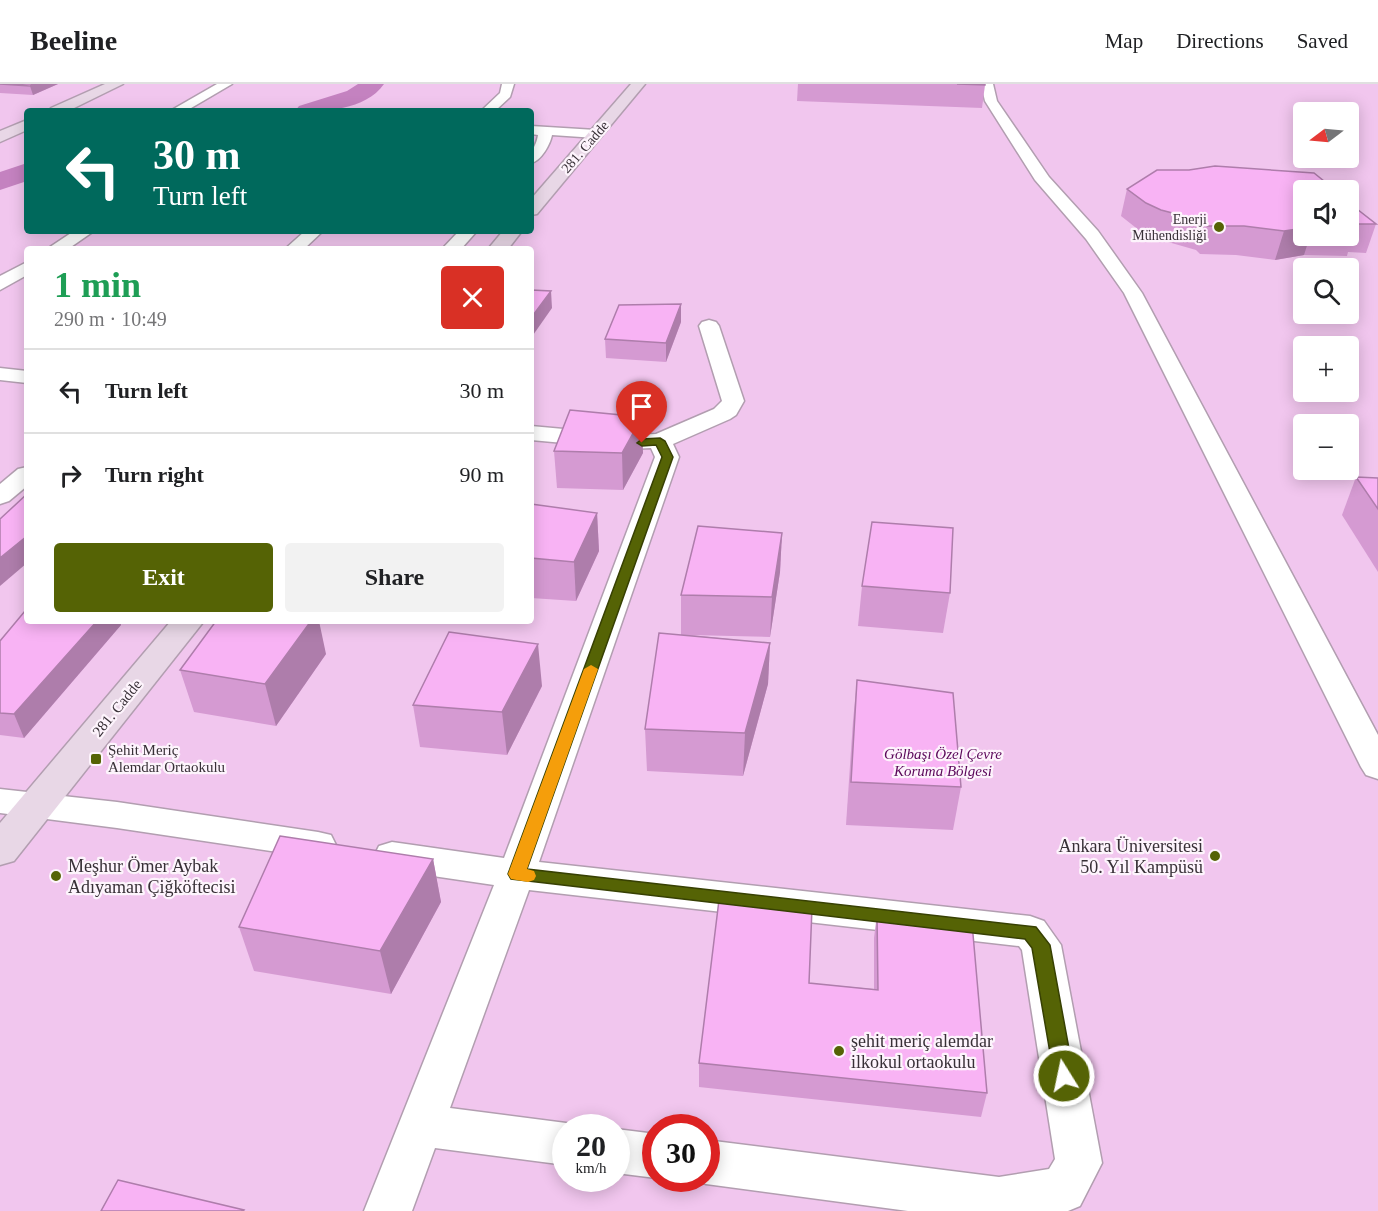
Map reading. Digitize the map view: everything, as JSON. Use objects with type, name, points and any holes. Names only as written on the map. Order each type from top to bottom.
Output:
[{"type":"street","points":[[45,108],[98,84]]},
{"type":"street","points":[[63,108],[116,84]]},
{"type":"street","points":[[182,108],[226,84]]},
{"type":"street","points":[[490,108],[506,94],[508,84]]},
{"type":"street","name":"281. Cadde","points":[[534,206],[638,84]]},
{"type":"street","points":[[987,84],[991,100],[1043,180],[1092,235],[1133,293],[1378,767]]},
{"type":"street","points":[[0,128],[24,117]]},
{"type":"street","points":[[0,137],[24,125]]},
{"type":"street","points":[[538,131],[596,134]]},
{"type":"street","points":[[534,155],[544,141],[538,131]]},
{"type":"street","points":[[61,246],[81,234]]},
{"type":"street","points":[[298,246],[312,234]]},
{"type":"street","points":[[454,246],[465,234]]},
{"type":"street","points":[[500,246],[510,234]]},
{"type":"street","points":[[0,284],[24,269]]},
{"type":"street","points":[[534,433],[629,442],[660,441],[722,414],[733,401],[709,326]]},
{"type":"street","points":[[0,374],[24,377]]},
{"type":"street","points":[[388,1211],[517,874],[667,457],[660,441]]},
{"type":"street","points":[[0,496],[24,476]]},
{"type":"street","name":"281. Cadde","points":[[0,850],[18,803],[185,624]]},
{"type":"street","points":[[18,803],[117,815],[517,874],[1030,932],[1041,945],[1080,1163],[1063,1190],[999,1200],[720,1164]]},
{"type":"street","points":[[421,1125],[552,1142]]},
{"type":"green space","name":"Gölbaşı Özel Çevre Koruma Bölgesi","points":[[0,84],[1378,84],[1378,1211],[0,1211]]},
{"type":"building","points":[[0,84],[35,84],[30,86]]},
{"type":"building","points":[[1215,166],[1314,173],[1323,180],[1293,180],[1293,230],[1284,231],[1244,226],[1207,226],[1203,221],[1161,210],[1146,203],[1127,189],[1157,170],[1189,170]]},
{"type":"building","points":[[1359,211],[1376,224],[1359,224]]},
{"type":"building","points":[[534,290],[551,291],[534,314]]},
{"type":"building","points":[[681,304],[666,343],[605,339],[619,305]]},
{"type":"building","points":[[570,410],[642,417],[622,453],[554,451]]},
{"type":"building","points":[[1359,477],[1378,478],[1378,509],[1358,480]]},
{"type":"building","points":[[24,497],[24,538],[0,558],[0,519]]},
{"type":"building","points":[[534,504],[597,513],[574,562],[534,558]]},
{"type":"building","points":[[872,522],[953,528],[950,593],[862,586]]},
{"type":"building","points":[[698,526],[782,533],[772,597],[681,595]]},
{"type":"building","points":[[24,612],[24,624],[94,624],[14,714],[0,713],[0,641]]},
{"type":"building","points":[[214,624],[309,624],[265,684],[180,670]]},
{"type":"building","points":[[449,632],[538,644],[502,712],[413,705]]},
{"type":"building","points":[[659,633],[770,643],[745,733],[645,729]]},
{"type":"building","points":[[857,680],[953,693],[961,787],[851,782]]},
{"type":"building","points":[[280,836],[433,859],[380,951],[239,927]]},
{"type":"building","name":"şehit meriç alemdar ilkokul ortaokulu","points":[[719,900],[812,908],[809,983],[878,990],[877,914],[972,923],[987,1093],[699,1063]]},
{"type":"building","points":[[118,1180],[244,1210],[101,1211]]},
{"type":"waterway","points":[[317,108],[355,96],[373,84]]},
{"type":"waterway","points":[[0,182],[24,172]]},
{"type":"slow traffic","points":[[528,876],[517,874],[591,669]]},
{"type":"place","name":"Enerji Mühendisliği","points":[[1219,227]]},
{"type":"place","name":"Şehit Meriç Alemdar Ortaokulu","points":[[96,759]]},
{"type":"place","name":"Ankara Üniversitesi 50. Yıl Kampüsü","points":[[1215,856]]},
{"type":"place","name":"Meşhur Ömer Aybak Adıyaman Çiğköftecisi","points":[[56,876]]},
{"type":"place","name":"şehit meriç alemdar ilkokul ortaokulu","points":[[839,1051]]},
{"type":"route","points":[[642,443],[660,441],[667,457],[517,874],[1030,932],[1041,945],[1064,1076]]}]
